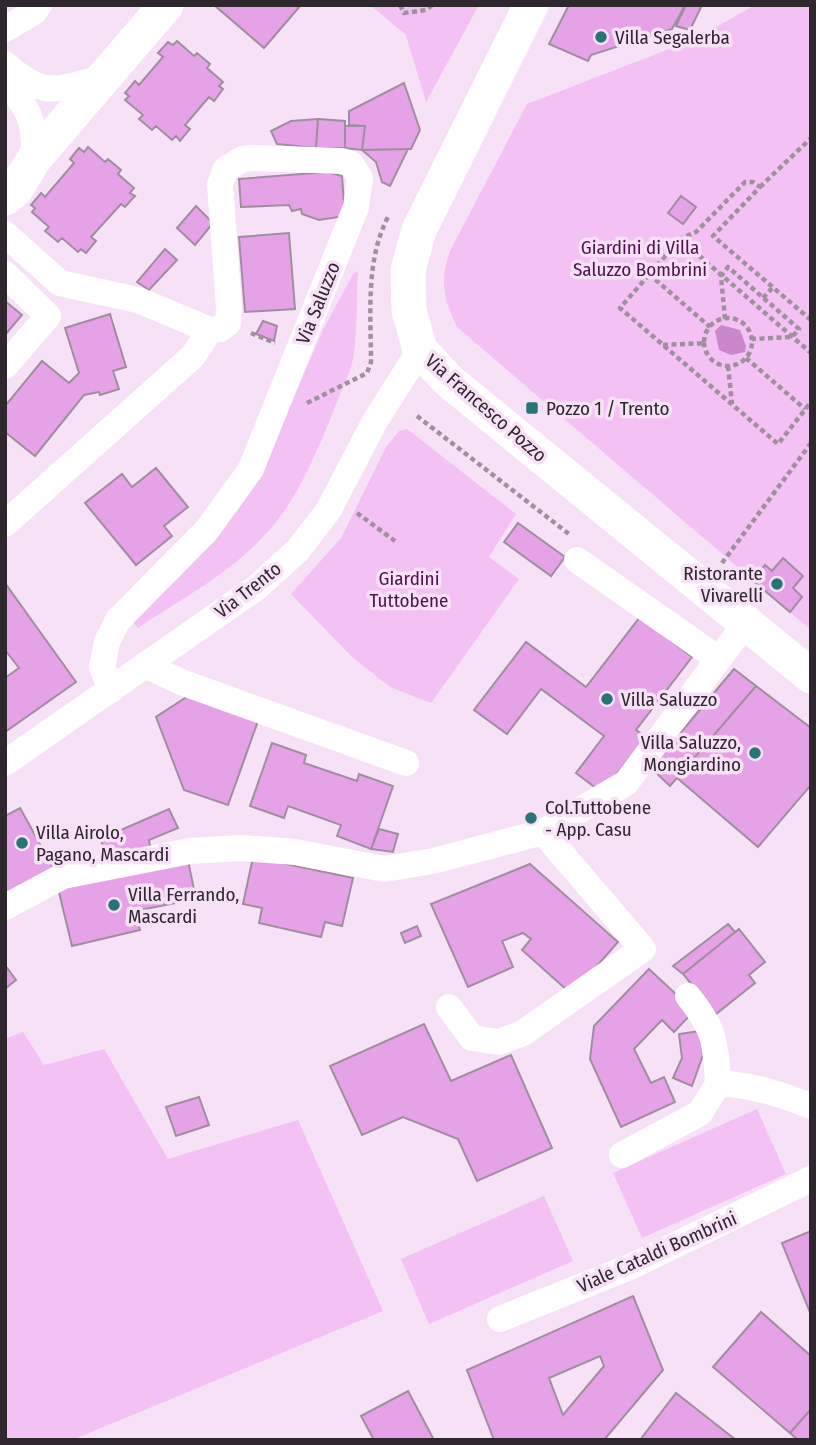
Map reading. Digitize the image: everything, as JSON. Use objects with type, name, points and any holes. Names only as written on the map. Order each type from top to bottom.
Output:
[{"type":"main road","points":[[5,198],[15,190],[34,159],[166,5]]},
{"type":"main road","name":"Via Francesco Pozzo","points":[[531,5],[419,230],[408,270],[409,311],[420,350],[449,381],[811,676]]},
{"type":"street","points":[[5,29],[34,12],[39,5]]},
{"type":"street","points":[[5,64],[28,83],[47,90],[95,88]]},
{"type":"street","points":[[5,81],[28,108],[37,113],[95,88]]},
{"type":"street","points":[[28,108],[35,131],[34,159]]},
{"type":"street","name":"Via Saluzzo","points":[[111,690],[102,667],[107,642],[118,620],[207,530],[251,469],[360,196],[360,178],[351,164],[342,160],[253,158],[242,159],[225,170],[220,185],[219,326]]},
{"type":"street","points":[[5,234],[60,283],[138,300],[219,326],[193,356],[5,524]]},
{"type":"street","points":[[5,274],[48,316],[5,366]]},
{"type":"street","name":"Via Trento","points":[[5,764],[256,588],[297,551],[328,511],[375,421],[420,350]]},
{"type":"street","points":[[573,547],[717,659]]},
{"type":"street","points":[[5,907],[63,877],[190,851],[242,848],[281,851],[384,869],[433,861],[543,832],[626,783],[745,624]]},
{"type":"street","points":[[145,665],[181,682],[406,763]]},
{"type":"street","points":[[449,1007],[472,1038],[499,1042],[523,1033],[643,948],[543,832]]},
{"type":"street","points":[[622,1155],[699,1113],[718,1084],[714,1038],[708,1021],[688,996]]},
{"type":"street","points":[[718,1084],[732,1084],[777,1094],[811,1106]]},
{"type":"street","name":"Viale Cataldi Bombrini","points":[[500,1319],[630,1267],[811,1179]]},
{"type":"path","points":[[400,5],[404,13],[426,10],[432,5]]},
{"type":"path","points":[[811,138],[713,236],[811,320]]},
{"type":"path","points":[[760,187],[753,182],[745,182],[696,232],[680,239],[620,308],[778,444],[811,401]]},
{"type":"path","points":[[680,239],[811,353]]},
{"type":"path","points":[[725,318],[721,276],[728,267],[799,329],[792,337],[752,339]]},
{"type":"path","points":[[649,274],[710,327]]},
{"type":"path","points":[[763,298],[773,288]]},
{"type":"path","points":[[728,366],[709,356],[705,343],[710,327],[725,318],[739,321],[752,339]]},
{"type":"path","points":[[728,366],[746,358],[752,339]]},
{"type":"path","points":[[663,345],[705,343]]},
{"type":"path","points":[[746,358],[805,409]]},
{"type":"path","points":[[728,366],[732,405]]},
{"type":"path","points":[[304,404],[367,373]]},
{"type":"path","points":[[416,416],[573,547]]},
{"type":"path","points":[[719,566],[747,533],[811,443]]},
{"type":"path","points":[[352,509],[395,541]]},
{"type":"green space","points":[[370,5],[479,5],[426,102],[406,35]]},
{"type":"green space","name":"Giardini di Villa Saluzzo Bombrini","points":[[755,5],[811,5],[811,630],[457,327],[444,290],[450,251],[527,104],[695,39]]},
{"type":"green space","points":[[358,271],[356,334],[351,368],[317,451],[297,491],[272,527],[242,557],[138,628],[131,620],[261,474],[322,332],[353,274]]},
{"type":"green space","name":"Giardini Tuttobene","points":[[407,429],[516,514],[489,557],[519,579],[431,703],[390,687],[352,657],[291,594],[341,538],[386,447],[399,431]]},
{"type":"green space","points":[[23,1032],[44,1065],[104,1049],[168,1159],[298,1120],[383,1311],[72,1440],[5,1439],[5,1039]]},
{"type":"green space","points":[[757,1109],[786,1174],[642,1238],[613,1173]]},
{"type":"green space","points":[[544,1196],[573,1261],[429,1324],[401,1259]]},
{"type":"shaded area","points":[[721,325],[740,330],[746,346],[745,352],[731,355],[719,350],[715,331]]},
{"type":"building","points":[[214,5],[301,5],[264,48]]},
{"type":"building","name":"Villa Segalerba","points":[[569,5],[684,7],[672,29],[591,55],[588,61],[549,44]]},
{"type":"building","points":[[686,5],[702,5],[690,30],[676,26]]},
{"type":"building","points":[[177,41],[194,56],[197,53],[210,64],[207,68],[223,82],[219,86],[223,89],[214,101],[209,97],[185,125],[190,129],[180,141],[176,136],[172,140],[156,126],[152,130],[139,119],[143,115],[125,100],[129,96],[125,93],[135,81],[139,85],[163,57],[158,53],[168,42],[173,45]]},
{"type":"building","points":[[404,83],[420,130],[411,149],[362,150],[365,126],[349,125],[349,111]]},
{"type":"building","points":[[318,119],[345,121],[345,148],[316,148]]},
{"type":"building","points":[[318,119],[316,148],[277,144],[271,131],[291,121]]},
{"type":"building","points":[[345,126],[365,126],[362,150],[345,148]]},
{"type":"building","points":[[88,147],[105,162],[108,159],[121,170],[118,174],[134,188],[130,193],[135,196],[125,207],[121,204],[91,237],[96,241],[86,253],[81,249],[78,252],[62,238],[58,242],[45,231],[49,227],[32,212],[35,208],[31,205],[41,193],[45,197],[74,163],[70,159],[79,148],[84,152]]},
{"type":"building","points":[[408,149],[390,186],[382,182],[376,162],[362,150]]},
{"type":"building","points":[[327,172],[342,176],[345,216],[319,220],[302,214],[301,209],[292,211],[289,205],[241,207],[239,179]]},
{"type":"building","points":[[681,196],[696,207],[683,224],[668,213]]},
{"type":"building","points":[[196,206],[213,223],[195,245],[177,228]]},
{"type":"building","points":[[289,233],[295,309],[245,312],[239,237]]},
{"type":"building","points":[[165,249],[177,260],[149,290],[137,282]]},
{"type":"building","points":[[5,301],[22,315],[5,335]]},
{"type":"building","points":[[110,314],[126,367],[113,371],[119,389],[100,395],[99,392],[84,395],[35,456],[5,432],[5,406],[42,361],[69,383],[79,373],[65,328]]},
{"type":"building","points":[[263,321],[277,326],[274,341],[256,334]]},
{"type":"building","points":[[156,468],[188,507],[164,526],[172,536],[136,565],[85,503],[122,474],[132,487]]},
{"type":"building","points":[[518,523],[565,557],[551,576],[504,542]]},
{"type":"building","name":"Ristorante Vivarelli","points":[[783,558],[803,576],[793,588],[802,597],[790,612],[752,580],[765,565],[772,571]]},
{"type":"building","points":[[5,583],[76,682],[5,732],[5,678],[19,668],[5,650]]},
{"type":"building","name":"Villa Saluzzo","points":[[640,617],[692,657],[636,730],[646,737],[612,780],[596,788],[576,773],[604,736],[541,689],[507,734],[474,710],[526,642],[586,687]]},
{"type":"building","points":[[734,669],[756,686],[670,786],[651,768]]},
{"type":"building","name":"Villa Saluzzo, Mongiardino","points":[[756,686],[811,728],[811,785],[758,847],[677,778]]},
{"type":"building","points":[[188,696],[258,721],[228,805],[184,790],[156,717]]},
{"type":"building","points":[[272,743],[306,755],[304,763],[357,781],[359,774],[393,786],[371,849],[337,836],[341,825],[288,806],[284,818],[250,806]]},
{"type":"building","name":"Villa Airolo, Pagano, Mascardi","points":[[20,808],[55,871],[5,898],[5,816]]},
{"type":"building","points":[[169,809],[178,828],[149,840],[151,852],[108,857],[100,839]]},
{"type":"building","points":[[379,829],[398,834],[393,852],[371,849]]},
{"type":"building","name":"Villa Ferrando, Mascardi","points":[[187,856],[196,899],[135,911],[140,930],[72,946],[57,884]]},
{"type":"building","points":[[253,857],[353,878],[342,926],[325,922],[321,937],[259,923],[262,908],[243,904]]},
{"type":"building","points":[[530,864],[618,942],[581,984],[568,991],[522,950],[531,939],[523,933],[502,941],[513,967],[468,987],[431,904]]},
{"type":"building","points":[[728,924],[735,932],[683,974],[673,966]]},
{"type":"building","points":[[417,926],[421,936],[405,943],[401,933]]},
{"type":"building","points":[[739,929],[765,962],[749,975],[755,983],[716,1014],[683,974]]},
{"type":"building","points":[[5,965],[16,980],[5,989]]},
{"type":"building","points":[[649,969],[694,1011],[674,1032],[662,1020],[634,1049],[651,1083],[664,1077],[675,1102],[621,1127],[590,1059],[594,1026]]},
{"type":"building","points":[[424,1024],[451,1081],[511,1055],[552,1148],[477,1181],[458,1139],[403,1117],[362,1135],[330,1066]]},
{"type":"building","points":[[700,1031],[703,1055],[692,1086],[673,1078],[682,1058],[679,1034]]},
{"type":"building","points":[[199,1097],[209,1125],[176,1136],[166,1107]]},
{"type":"building","points":[[811,1231],[811,1315],[782,1243]]},
{"type":"building","points":[[633,1296],[663,1370],[604,1440],[494,1440],[467,1370]],"holes":[[[600,1356],[604,1366],[563,1415],[549,1378]]]},
{"type":"building","points":[[761,1312],[811,1356],[811,1409],[790,1433],[713,1367]]},
{"type":"building","points":[[408,1391],[434,1440],[374,1440],[361,1416]]},
{"type":"building","points":[[676,1393],[736,1440],[640,1440]]},
{"type":"building","points":[[811,1409],[811,1440],[798,1440],[790,1433]]},
{"type":"place","name":"Villa Segalerba","points":[[601,37]]},
{"type":"place","name":"Pozzo 1 / Trento","points":[[532,408]]},
{"type":"place","name":"Ristorante Vivarelli","points":[[777,584]]},
{"type":"place","name":"Villa Saluzzo","points":[[607,699]]},
{"type":"place","name":"Villa Saluzzo, Mongiardino","points":[[755,753]]},
{"type":"place","name":"Col.Tuttobene - App. Casu","points":[[531,818]]},
{"type":"place","name":"Villa Airolo, Pagano, Mascardi","points":[[22,843]]},
{"type":"place","name":"Villa Ferrando, Mascardi","points":[[114,905]]}]
